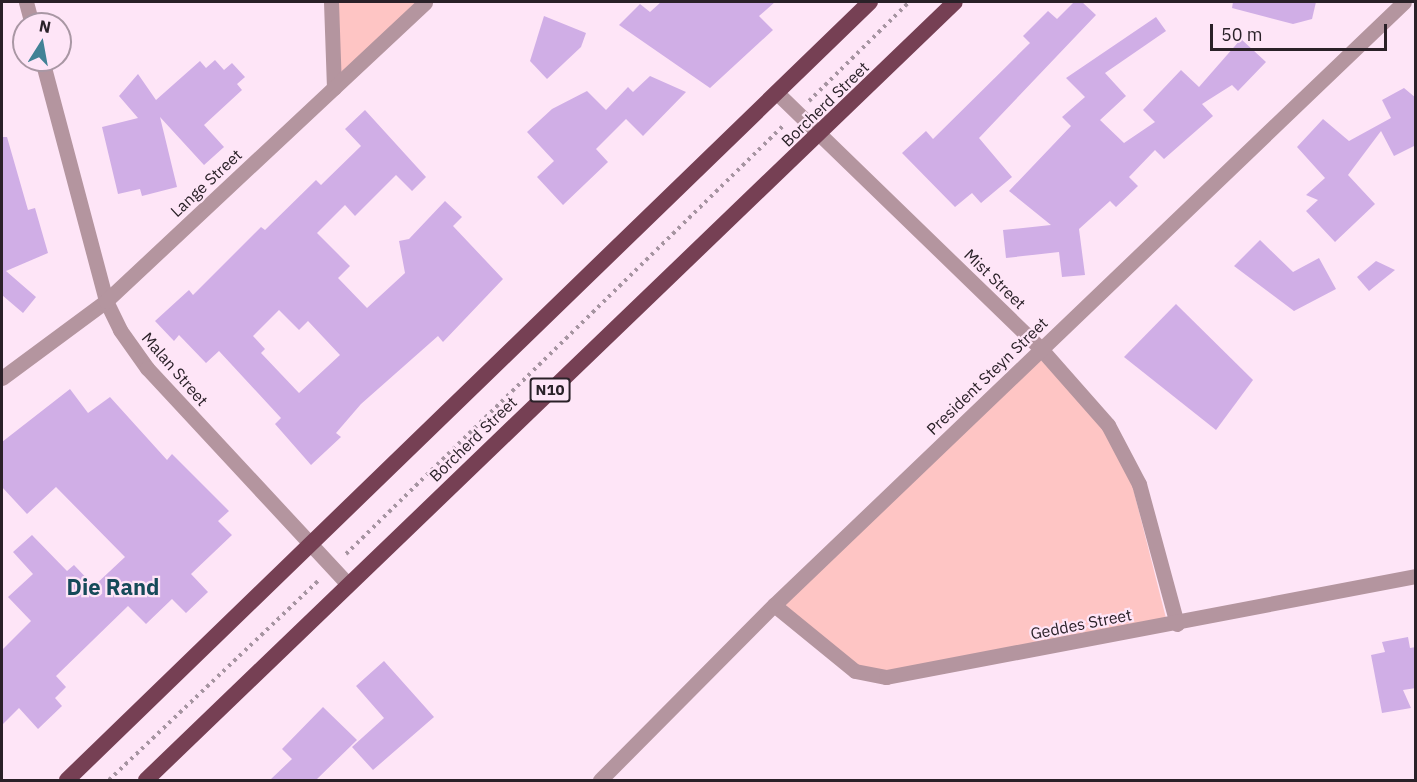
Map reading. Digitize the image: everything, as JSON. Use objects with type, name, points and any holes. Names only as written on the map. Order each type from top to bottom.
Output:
[{"type":"highway","points":[[67,780],[870,2]]},
{"type":"highway","name":"Borcherd Street","points":[[146,780],[956,2]]},
{"type":"street","points":[[331,2],[334,88]]},
{"type":"street","name":"Lange Street","points":[[2,378],[106,301],[425,2]]},
{"type":"street","name":"President Steyn Street","points":[[600,780],[774,605],[1404,2]]},
{"type":"street","name":"Malan Street","points":[[45,72],[106,301],[140,359],[348,584]]},
{"type":"street","name":"Mist Street","points":[[776,92],[1041,349],[1108,425],[1130,462],[1177,624]]},
{"type":"street","name":"Geddes Street","points":[[774,605],[855,671],[886,677],[1177,624],[1416,576]]},
{"type":"path","points":[[109,780],[333,567],[909,2]]},
{"type":"shaded area","points":[[333,2],[418,2],[337,80]]},
{"type":"shaded area","points":[[1038,357],[1103,425],[1129,472],[1168,626],[890,682],[839,665],[783,602]]},
{"type":"building","points":[[661,2],[775,2],[759,16],[773,30],[710,88],[619,25],[640,4],[650,12]]},
{"type":"building","points":[[1074,2],[1082,2],[1096,15],[979,138],[1012,177],[981,203],[972,193],[955,207],[902,153],[926,131],[933,139],[1030,43],[1023,36],[1048,11],[1057,19]]},
{"type":"building","points":[[1233,2],[1316,2],[1312,19],[1293,24],[1232,8]]},
{"type":"building","points":[[544,16],[586,33],[581,47],[547,79],[530,61]]},
{"type":"building","points":[[1156,17],[1166,31],[1105,73],[1126,96],[1100,120],[1124,143],[1155,122],[1143,110],[1181,70],[1199,87],[1241,39],[1266,62],[1238,91],[1232,85],[1202,104],[1213,116],[1164,159],[1155,150],[1129,177],[1138,186],[1116,207],[1110,201],[1079,229],[1085,275],[1062,277],[1059,252],[1006,258],[1003,230],[1051,225],[1009,191],[1071,126],[1062,117],[1085,97],[1066,78]]},
{"type":"building","points":[[215,60],[224,70],[232,63],[245,77],[237,84],[242,90],[204,125],[224,147],[204,165],[160,117],[177,187],[142,196],[140,189],[118,194],[102,127],[138,118],[119,96],[138,74],[156,100],[200,61],[206,68]]},
{"type":"building","points":[[650,76],[686,92],[643,136],[626,119],[596,149],[608,162],[563,205],[537,177],[554,161],[527,132],[552,109],[587,91],[606,110],[628,87],[633,92]]},
{"type":"building","points":[[1404,88],[1416,98],[1416,145],[1394,156],[1381,131],[1348,175],[1375,204],[1335,242],[1306,211],[1318,200],[1306,195],[1325,178],[1297,147],[1323,119],[1349,141],[1391,118],[1382,100]]},
{"type":"building","points":[[365,110],[426,177],[412,191],[396,175],[355,216],[345,205],[317,233],[350,266],[338,278],[367,308],[405,273],[399,241],[409,239],[445,201],[462,217],[453,226],[503,279],[443,342],[438,336],[361,404],[336,433],[341,437],[311,465],[275,424],[281,418],[219,351],[206,363],[179,335],[174,341],[155,321],[189,290],[193,295],[261,227],[265,230],[316,180],[321,185],[361,146],[345,129]],"holes":[[[279,310],[299,330],[308,321],[340,355],[299,393],[261,353],[265,349],[253,336]]]},
{"type":"building","points":[[2,137],[7,137],[28,210],[35,208],[48,253],[6,271],[36,297],[23,313],[2,295]]},
{"type":"building","points":[[1260,240],[1293,272],[1319,258],[1336,289],[1294,311],[1234,266]]},
{"type":"building","points":[[1376,261],[1395,270],[1369,291],[1357,277]]},
{"type":"building","points":[[1176,304],[1253,380],[1216,430],[1124,357]]},
{"type":"building","points":[[70,389],[88,413],[110,397],[167,460],[172,454],[229,511],[218,521],[232,535],[191,574],[208,592],[186,613],[172,599],[146,624],[128,606],[56,676],[66,687],[55,698],[62,706],[38,729],[19,708],[2,725],[2,650],[31,621],[8,597],[33,574],[13,552],[32,535],[67,571],[74,565],[94,586],[125,557],[56,487],[27,514],[2,487],[2,442]]},
{"type":"building","points":[[1408,637],[1410,648],[1416,647],[1416,688],[1403,690],[1411,708],[1382,713],[1371,655],[1385,652],[1382,642]]},
{"type":"building","points":[[384,661],[434,717],[373,770],[352,747],[384,718],[356,686]]},
{"type":"building","points":[[323,707],[357,740],[316,780],[270,780],[292,759],[282,749]]},
{"type":"district","name":"Die Rand","points":[[113,587]]}]
